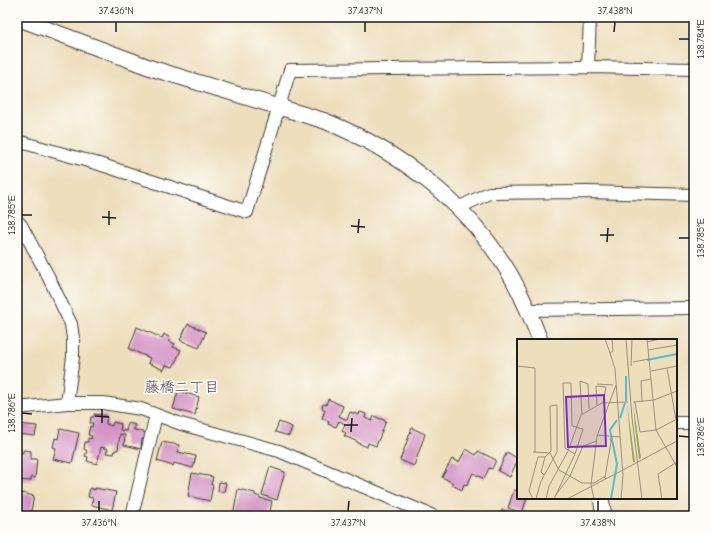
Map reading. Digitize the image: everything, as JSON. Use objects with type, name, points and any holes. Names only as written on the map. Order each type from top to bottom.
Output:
[{"type":"street","points":[[588,67],[590,17]]},
{"type":"street","points":[[17,18],[154,69],[324,121],[349,131],[390,153],[417,172],[441,192],[458,208],[486,240],[508,271],[528,310],[540,339]]},
{"type":"street","points":[[17,140],[99,164],[247,212],[290,70],[588,67],[694,69]]},
{"type":"street","points":[[458,208],[489,193],[588,192],[694,194]]},
{"type":"street","points":[[17,221],[21,225],[49,278],[70,324],[73,338],[73,357],[67,403]]},
{"type":"street","points":[[528,310],[694,308]]},
{"type":"street","points":[[17,408],[67,403],[103,403],[141,410],[181,424],[279,451],[433,516]]},
{"type":"street","points":[[132,516],[156,415]]},
{"type":"street","points":[[677,423],[694,423]]},
{"type":"street","points":[[601,499],[605,516]]},
{"type":"building","points":[[188,324],[206,332],[199,348],[180,340]]},
{"type":"building","points":[[137,327],[162,338],[164,334],[170,338],[169,341],[175,344],[173,347],[181,350],[173,367],[166,365],[164,370],[148,363],[150,358],[129,349]]},
{"type":"building","points":[[178,391],[199,397],[195,415],[173,409]]},
{"type":"building","points":[[328,399],[343,406],[339,416],[347,420],[350,412],[359,415],[360,412],[366,414],[365,418],[372,421],[374,416],[386,421],[376,446],[368,443],[367,447],[344,436],[346,433],[342,431],[345,424],[339,421],[336,427],[328,424],[329,422],[322,418],[325,410],[322,408],[323,404],[326,405]]},
{"type":"building","points":[[94,414],[107,416],[106,424],[112,426],[113,422],[121,424],[120,430],[126,431],[128,423],[135,425],[134,430],[147,433],[146,439],[142,439],[141,449],[124,445],[125,435],[120,434],[118,450],[115,450],[114,454],[106,453],[108,449],[101,447],[97,464],[87,461],[88,457],[85,456],[87,451],[84,449],[85,442],[88,442],[88,438],[91,439],[92,436],[88,435],[90,426],[92,427],[93,423],[90,423],[91,417],[94,417]]},
{"type":"building","points":[[279,422],[292,427],[289,436],[275,432]]},
{"type":"building","points":[[17,424],[37,426],[35,436],[17,434]]},
{"type":"building","points":[[412,428],[425,434],[414,466],[400,460]]},
{"type":"building","points":[[60,429],[79,433],[72,463],[53,459],[56,448],[53,447],[55,438],[58,439]]},
{"type":"building","points":[[162,442],[179,445],[178,452],[196,456],[193,468],[174,463],[173,466],[157,461]]},
{"type":"building","points":[[466,449],[476,455],[478,451],[496,460],[492,469],[489,468],[484,479],[473,473],[467,485],[464,484],[462,490],[452,485],[453,483],[442,477],[452,459],[459,462]]},
{"type":"building","points":[[23,450],[31,451],[31,459],[37,459],[35,478],[31,477],[31,481],[17,480],[17,452],[23,453]]},
{"type":"building","points":[[507,452],[517,458],[510,477],[498,471]]},
{"type":"building","points":[[270,467],[285,472],[277,500],[262,495]]},
{"type":"building","points":[[192,473],[213,477],[210,501],[188,496]]},
{"type":"building","points":[[219,482],[226,483],[224,492],[218,491]]},
{"type":"building","points":[[90,488],[95,490],[95,488],[116,492],[112,510],[91,505],[93,498],[88,497]]},
{"type":"building","points":[[238,489],[255,493],[255,495],[260,498],[272,501],[269,516],[233,516]]},
{"type":"building","points":[[514,490],[517,491],[517,499],[527,499],[522,513],[508,508]]},
{"type":"building","points":[[22,493],[34,496],[30,516],[17,516]]},
{"type":"building","points":[[502,510],[517,516],[500,516]]},
{"type":"district","name":"藤橋二丁目","points":[[182,387]]}]
